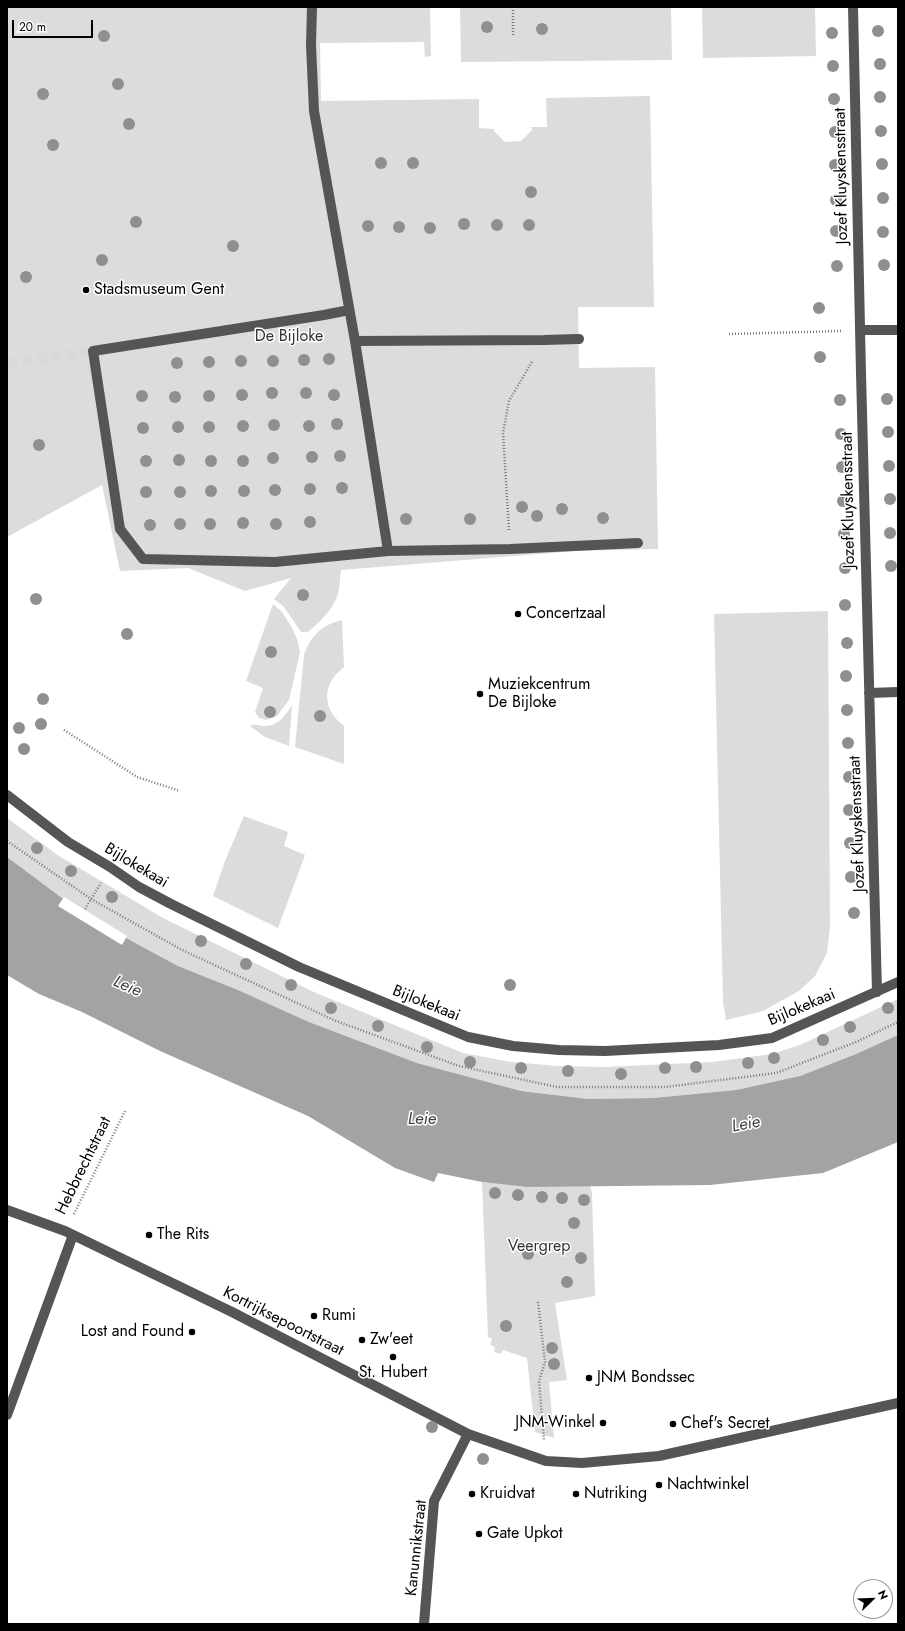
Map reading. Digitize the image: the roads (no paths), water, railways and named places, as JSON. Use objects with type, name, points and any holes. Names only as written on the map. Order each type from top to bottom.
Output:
[{"type":"street","points":[[312,7],[311,45],[314,111],[355,342],[388,551]]},
{"type":"street","name":"Jozef Kluyskensstraat","points":[[853,7],[877,992]]},
{"type":"street","points":[[349,310],[93,351],[120,529],[143,559],[275,562],[388,551],[510,549],[638,543]]},
{"type":"street","points":[[860,330],[898,330]]},
{"type":"street","points":[[355,342],[578,339]]},
{"type":"street","points":[[869,693],[898,692]]},
{"type":"street","name":"Bijlokekaai","points":[[7,795],[68,842],[170,904],[299,967],[468,1037],[513,1046],[559,1050],[605,1051],[719,1045],[772,1038],[898,982]]},
{"type":"street","name":"Kortrijksepoortstraat","points":[[7,1210],[69,1233],[232,1312],[468,1434],[546,1461],[582,1463],[659,1456],[898,1403]]},
{"type":"street","points":[[7,1415],[69,1233]]},
{"type":"street","name":"Kanunnikstraat","points":[[424,1624],[434,1501],[468,1434]]},
{"type":"water","name":"Leie","points":[[7,857],[62,898],[128,939],[178,966],[238,990],[309,1022],[417,1063],[521,1091],[588,1099],[653,1098],[736,1090],[800,1076],[856,1054],[898,1035],[898,1142],[823,1173],[710,1185],[527,1187],[482,1182],[438,1173],[434,1182],[395,1168],[308,1116],[160,1051],[82,1012],[39,994],[7,975]]},
{"type":"tunnel","points":[[7,364],[93,351]]},
{"type":"place","name":"Stadsmuseum Gent","points":[[86,290]]},
{"type":"place","name":"Concertzaal","points":[[518,614]]},
{"type":"place","name":"Muziekcentrum De Bijloke","points":[[480,694]]},
{"type":"place","name":"The Rits","points":[[149,1235]]},
{"type":"place","name":"Rumi","points":[[314,1316]]},
{"type":"place","name":"Lost and Found","points":[[192,1332]]},
{"type":"place","name":"Zw'eet","points":[[362,1340]]},
{"type":"place","name":"St. Hubert","points":[[393,1357]]},
{"type":"place","name":"JNM Bondssec","points":[[589,1378]]},
{"type":"place","name":"JNM-Winkel","points":[[603,1423]]},
{"type":"place","name":"Chef's Secret","points":[[673,1424]]},
{"type":"place","name":"Nachtwinkel","points":[[659,1485]]},
{"type":"place","name":"Kruidvat","points":[[472,1494]]},
{"type":"place","name":"Nutriking","points":[[576,1494]]},
{"type":"place","name":"Gate Upkot","points":[[479,1534]]},
{"type":"park label","name":"De Bijloke","points":[[289,337]]},
{"type":"park label","name":"Veergrep","points":[[539,1247]]}]
